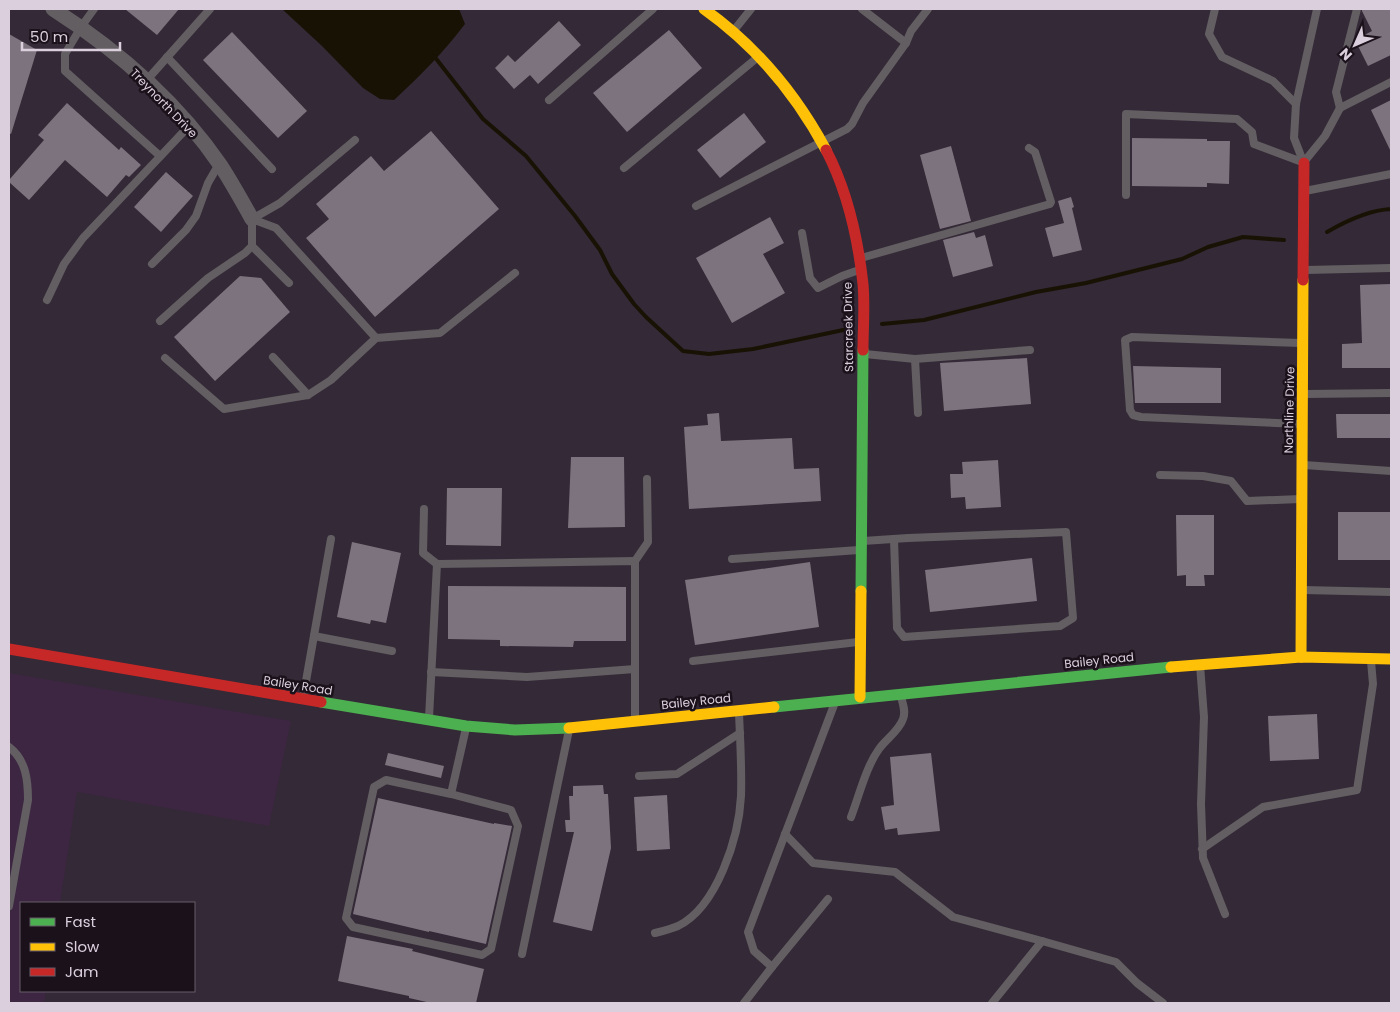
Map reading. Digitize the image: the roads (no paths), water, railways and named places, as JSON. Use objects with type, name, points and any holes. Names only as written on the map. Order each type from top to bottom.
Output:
[{"type":"street","name":"Treynorth Drive","points":[[53,9],[80,27],[146,81],[189,126],[219,164],[252,219]]},
{"type":"street","name":"Starcreek Drive","points":[[704,9],[734,32],[759,56],[780,79],[806,114],[839,180],[853,227],[863,285],[860,697]]},
{"type":"street","name":"Northline Drive","points":[[1301,657],[1304,163]]},
{"type":"street","name":"Bailey Road","points":[[9,649],[302,700],[466,726],[515,730],[569,728],[1200,663],[1301,657],[1391,659]]},
{"type":"lane","points":[[94,9],[80,27],[65,54],[65,71],[160,156]]},
{"type":"lane","points":[[146,81],[210,9]]},
{"type":"lane","points":[[549,100],[653,9]]},
{"type":"lane","points":[[734,32],[751,9]]},
{"type":"lane","points":[[862,9],[906,43]]},
{"type":"lane","points":[[696,206],[822,143],[852,124],[863,103],[928,9]]},
{"type":"lane","points":[[1215,9],[1209,34],[1222,57],[1273,81],[1296,104]]},
{"type":"lane","points":[[1304,163],[1294,138],[1296,104],[1317,9]]},
{"type":"lane","points":[[1340,108],[1336,92],[1357,9]]},
{"type":"lane","points":[[624,168],[759,56]]},
{"type":"lane","points":[[167,57],[272,169]]},
{"type":"lane","points":[[1304,163],[1324,136],[1340,108],[1391,82]]},
{"type":"lane","points":[[1126,195],[1126,114],[1237,120],[1252,132],[1254,144],[1304,163]]},
{"type":"lane","points":[[47,300],[64,264],[83,238],[189,126]]},
{"type":"lane","points":[[252,219],[280,203],[355,140]]},
{"type":"lane","points":[[802,233],[810,278],[818,288],[860,264],[1050,204],[1036,152],[1029,148]]},
{"type":"lane","points":[[152,264],[186,230],[196,216],[208,183],[219,164]]},
{"type":"lane","points":[[1304,191],[1391,174]]},
{"type":"lane","points":[[160,321],[208,278],[245,253],[252,246],[252,219]]},
{"type":"lane","points":[[252,219],[276,228],[376,338]]},
{"type":"lane","points":[[252,246],[290,283]]},
{"type":"lane","points":[[1304,270],[1391,268]]},
{"type":"lane","points":[[165,358],[224,409],[308,395],[331,380],[376,338],[440,333],[515,272]]},
{"type":"lane","points":[[1302,424],[1141,417],[1133,414],[1130,410],[1126,340],[1132,337],[1303,343]]},
{"type":"lane","points":[[863,354],[914,359],[1030,350]]},
{"type":"lane","points":[[272,357],[308,395]]},
{"type":"lane","points":[[914,359],[918,413]]},
{"type":"lane","points":[[1303,394],[1391,393]]},
{"type":"lane","points":[[1302,465],[1391,471]]},
{"type":"lane","points":[[1160,475],[1203,476],[1231,481],[1247,501],[1302,499]]},
{"type":"lane","points":[[635,721],[635,561],[648,542],[648,479]]},
{"type":"lane","points":[[424,509],[423,554],[436,564],[635,561]]},
{"type":"lane","points":[[732,559],[861,546],[894,539],[1066,532],[1072,618],[1060,626],[904,637],[897,628],[894,539]]},
{"type":"lane","points":[[302,700],[331,539]]},
{"type":"lane","points":[[429,720],[436,564]]},
{"type":"lane","points":[[1301,590],[1391,592]]},
{"type":"lane","points":[[314,636],[392,651]]},
{"type":"lane","points":[[693,660],[860,642]]},
{"type":"lane","points":[[1202,849],[1263,808],[1357,790],[1373,684],[1371,659]]},
{"type":"lane","points":[[1200,663],[1204,717],[1201,804],[1202,849],[1203,858],[1225,914]]},
{"type":"lane","points":[[431,672],[527,677],[635,670]]},
{"type":"lane","points":[[851,817],[872,763],[879,750],[900,726],[904,718],[900,695]]},
{"type":"lane","points":[[772,967],[754,951],[748,932],[836,700]]},
{"type":"lane","points":[[656,933],[678,926],[693,916],[708,900],[734,838],[741,798],[739,710]]},
{"type":"lane","points":[[452,794],[466,726]]},
{"type":"lane","points":[[522,954],[569,728]]},
{"type":"lane","points":[[639,776],[677,774],[740,733]]},
{"type":"lane","points":[[9,748],[21,760],[28,784],[28,800],[9,906]]},
{"type":"lane","points":[[386,780],[452,794],[512,810],[518,826],[491,949],[482,955],[353,927],[346,918],[374,787],[386,780]]},
{"type":"lane","points":[[785,834],[813,863],[895,872],[953,917],[1116,962],[1137,983],[1163,1003]]},
{"type":"lane","points":[[744,1003],[828,899]]},
{"type":"lane","points":[[992,1003],[1042,941]]},
{"type":"waterway","points":[[434,56],[483,119],[526,156],[575,216],[600,250],[612,274],[634,304],[683,351],[709,354],[753,349],[848,329]]},
{"type":"waterway","points":[[1327,232],[1374,211],[1391,209]]},
{"type":"waterway","points":[[882,324],[924,320],[1036,292],[1086,283],[1182,259],[1208,247],[1243,237],[1284,240]]}]
